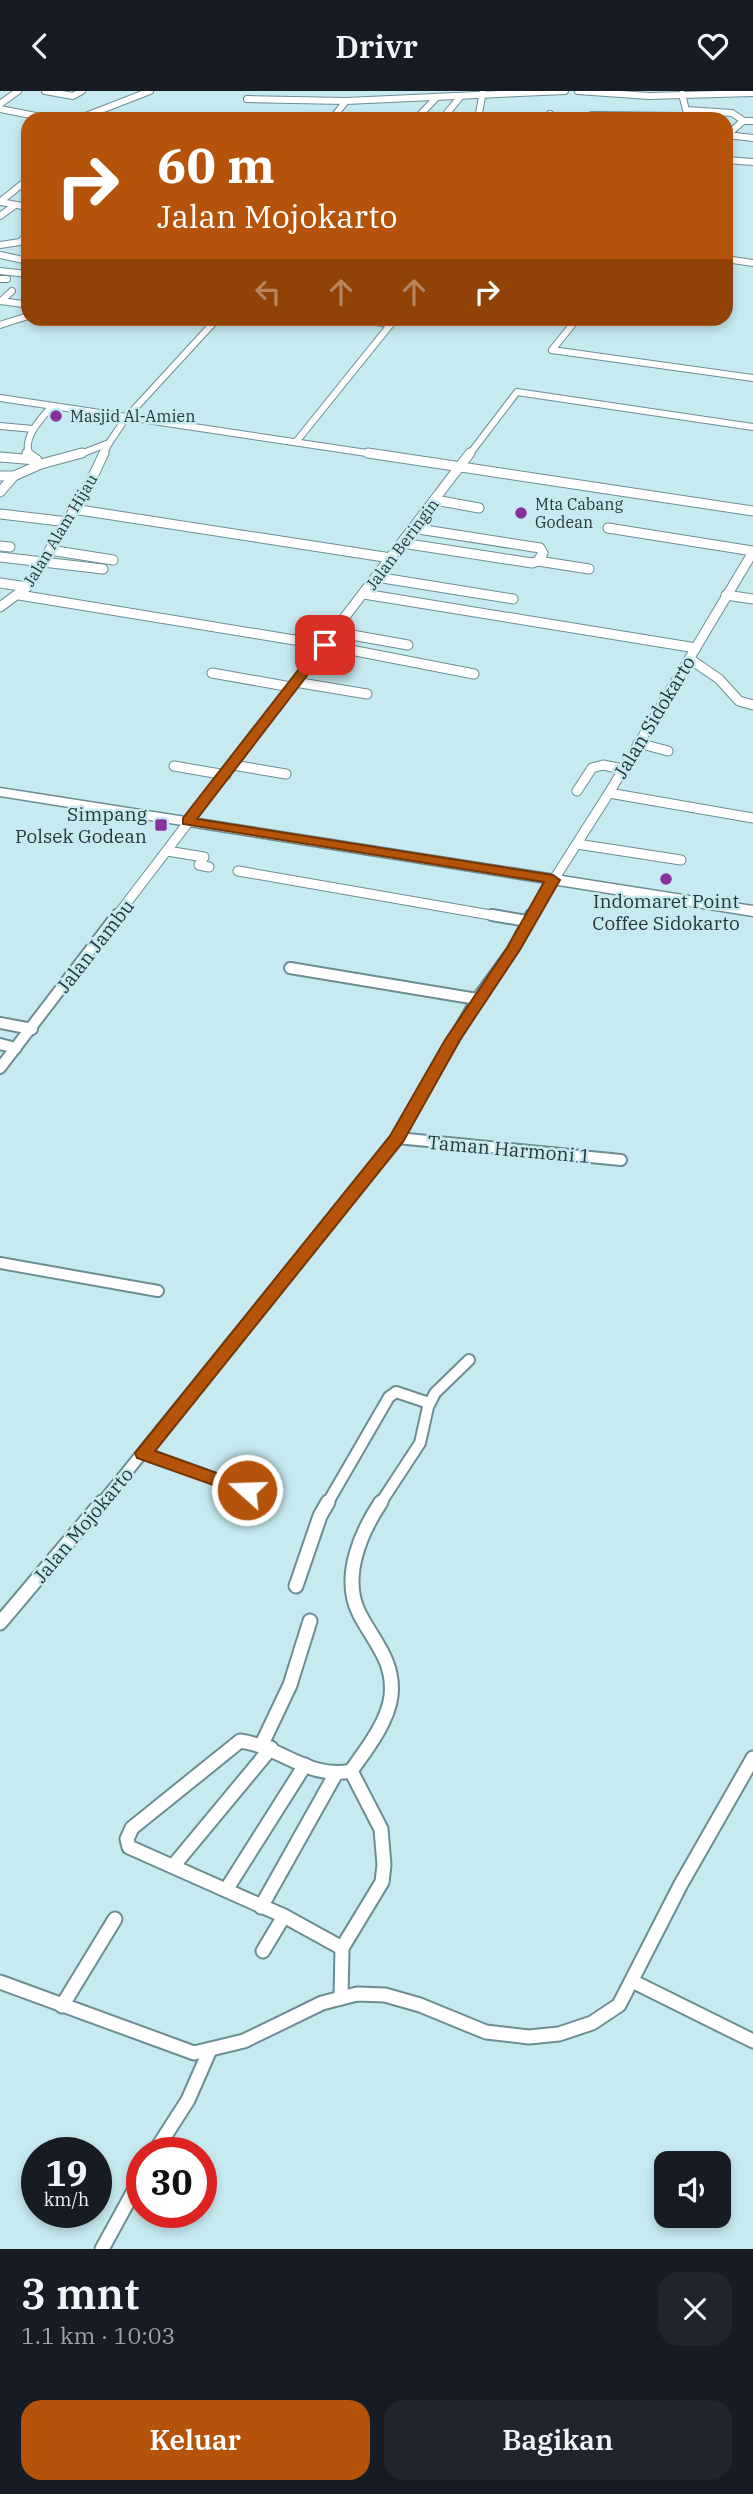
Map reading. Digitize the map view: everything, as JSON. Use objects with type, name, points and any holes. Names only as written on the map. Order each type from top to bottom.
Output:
[{"type":"main road","points":[[0,792],[753,911]]},
{"type":"street","points":[[0,106],[18,91]]},
{"type":"street","points":[[46,91],[73,96],[82,91]]},
{"type":"street","points":[[96,112],[150,91]]},
{"type":"street","points":[[268,100],[276,91]]},
{"type":"street","points":[[555,91],[555,101]]},
{"type":"street","points":[[247,99],[346,101],[565,91]]},
{"type":"street","points":[[578,91],[649,96],[753,93]]},
{"type":"street","points":[[327,101],[334,92]]},
{"type":"street","points":[[374,99],[380,92]]},
{"type":"street","points":[[479,112],[483,93]]},
{"type":"street","points":[[613,104],[614,93]]},
{"type":"street","points":[[684,93],[689,110],[716,112],[715,94]]},
{"type":"street","points":[[448,112],[461,96]]},
{"type":"street","points":[[639,112],[649,96]]},
{"type":"street","points":[[423,112],[437,97]]},
{"type":"street","points":[[337,112],[346,101]]},
{"type":"street","points":[[0,106],[24,112]]},
{"type":"street","points":[[733,114],[744,121],[753,121]]},
{"type":"street","points":[[733,130],[744,121]]},
{"type":"street","points":[[733,136],[753,138]]},
{"type":"street","points":[[733,161],[753,162]]},
{"type":"street","points":[[21,185],[0,202],[21,206]]},
{"type":"street","points":[[0,216],[15,205]]},
{"type":"street","points":[[0,245],[21,240]]},
{"type":"street","points":[[0,255],[21,260]]},
{"type":"street","points":[[733,260],[753,263]]},
{"type":"street","points":[[0,271],[21,273]]},
{"type":"street","points":[[1,300],[12,291]]},
{"type":"street","points":[[1,300],[21,304]]},
{"type":"street","points":[[2,324],[21,318]]},
{"type":"street","name":"Jalan Alam Hijau","points":[[0,607],[27,587],[89,487],[97,465],[126,418],[211,326]]},
{"type":"street","points":[[296,442],[388,326]]},
{"type":"street","points":[[571,326],[552,350],[753,378]]},
{"type":"street","name":"Jalan Beringin","points":[[188,821],[226,775],[412,528],[463,467],[517,393],[753,427]]},
{"type":"street","points":[[0,398],[753,511]]},
{"type":"street","points":[[37,460],[27,453],[26,448],[33,429],[51,407]]},
{"type":"street","points":[[0,426],[33,429]]},
{"type":"street","points":[[0,476],[14,476],[41,464],[65,460],[109,443]]},
{"type":"street","points":[[0,457],[56,461]]},
{"type":"street","points":[[65,460],[97,465]]},
{"type":"street","points":[[0,492],[14,476]]},
{"type":"street","points":[[435,500],[479,508]]},
{"type":"street","points":[[73,509],[391,558]]},
{"type":"street","points":[[0,514],[68,522]]},
{"type":"street","points":[[608,527],[753,551]]},
{"type":"street","points":[[412,528],[540,548],[543,553],[538,561]]},
{"type":"street","points":[[402,543],[589,569]]},
{"type":"street","points":[[0,545],[10,547]]},
{"type":"street","points":[[50,550],[113,560]]},
{"type":"street","name":"Jalan Sidokarto","points":[[553,880],[609,793],[753,551]]},
{"type":"street","points":[[0,557],[103,569]]},
{"type":"street","points":[[376,577],[513,599]]},
{"type":"street","points":[[0,583],[27,587]]},
{"type":"street","points":[[364,594],[696,648]]},
{"type":"street","points":[[19,595],[325,645],[474,674]]},
{"type":"street","points":[[726,595],[753,599]]},
{"type":"street","points":[[335,632],[408,645]]},
{"type":"street","points":[[690,659],[719,679],[739,701],[753,705]]},
{"type":"street","points":[[212,673],[366,694]]},
{"type":"street","points":[[638,743],[668,751]]},
{"type":"street","points":[[233,765],[286,774]]},
{"type":"street","points":[[577,791],[592,768],[603,765],[623,769]]},
{"type":"street","points":[[174,766],[226,775]]},
{"type":"street","points":[[609,793],[753,818]]},
{"type":"street","name":"Jalan Jambu","points":[[0,1068],[188,821]]},
{"type":"street","points":[[577,844],[681,860]]},
{"type":"street","points":[[167,851],[205,857],[199,866],[209,867]]},
{"type":"street","points":[[238,871],[527,921]]},
{"type":"street","name":"Jalan Mojokarto","points":[[0,1623],[144,1453],[397,1138],[477,999],[514,948],[527,921],[553,880]]},
{"type":"street","points":[[289,968],[477,999]]},
{"type":"street","points":[[0,1023],[32,1029]]},
{"type":"street","points":[[0,1044],[16,1048]]},
{"type":"street","name":"Taman Harmoni 1","points":[[397,1138],[621,1160]]},
{"type":"street","points":[[0,1263],[158,1291]]},
{"type":"street","points":[[342,1948],[284,1916],[129,1847],[127,1839],[132,1828],[240,1741],[267,1746],[305,1765],[335,1775],[351,1772],[390,1703],[389,1668],[376,1637],[360,1619],[354,1603],[352,1580],[357,1555],[367,1522],[418,1447],[426,1429],[429,1403],[444,1381],[469,1360]]},
{"type":"street","points":[[296,1586],[320,1516],[389,1397],[396,1392],[429,1403]]},
{"type":"street","points":[[144,1453],[247,1490]]},
{"type":"street","points":[[174,1865],[267,1746],[310,1621]]},
{"type":"street","points":[[0,1982],[194,2053],[209,2052],[243,2041],[322,2003],[357,1994],[385,1995],[449,2015],[485,2032],[528,2037],[559,2034],[592,2022],[618,2005],[681,1884],[753,1758]]},
{"type":"street","points":[[226,1891],[305,1765]]},
{"type":"street","points":[[341,1998],[342,1948],[382,1882],[384,1865],[381,1829],[351,1772]]},
{"type":"street","points":[[261,1907],[335,1775]]},
{"type":"street","points":[[263,1951],[284,1916]]},
{"type":"street","points":[[62,2005],[115,1919]]},
{"type":"street","points":[[632,1981],[753,2041]]},
{"type":"street","points":[[165,2137],[188,2100],[209,2052]]},
{"type":"street","points":[[102,2249],[126,2205]]},
{"type":"place","name":"Masjid Al-Amien","points":[[56,416]]},
{"type":"place","name":"Mta Cabang Godean","points":[[521,513]]},
{"type":"place","name":"Simpang Polsek Godean","points":[[161,825]]},
{"type":"place","name":"Indomaret Point Coffee Sidokarto","points":[[666,879]]},
{"type":"route","points":[[247,1490],[144,1453],[397,1138],[477,999],[514,948],[534,908],[553,880],[188,821],[225,777],[325,645]]}]
